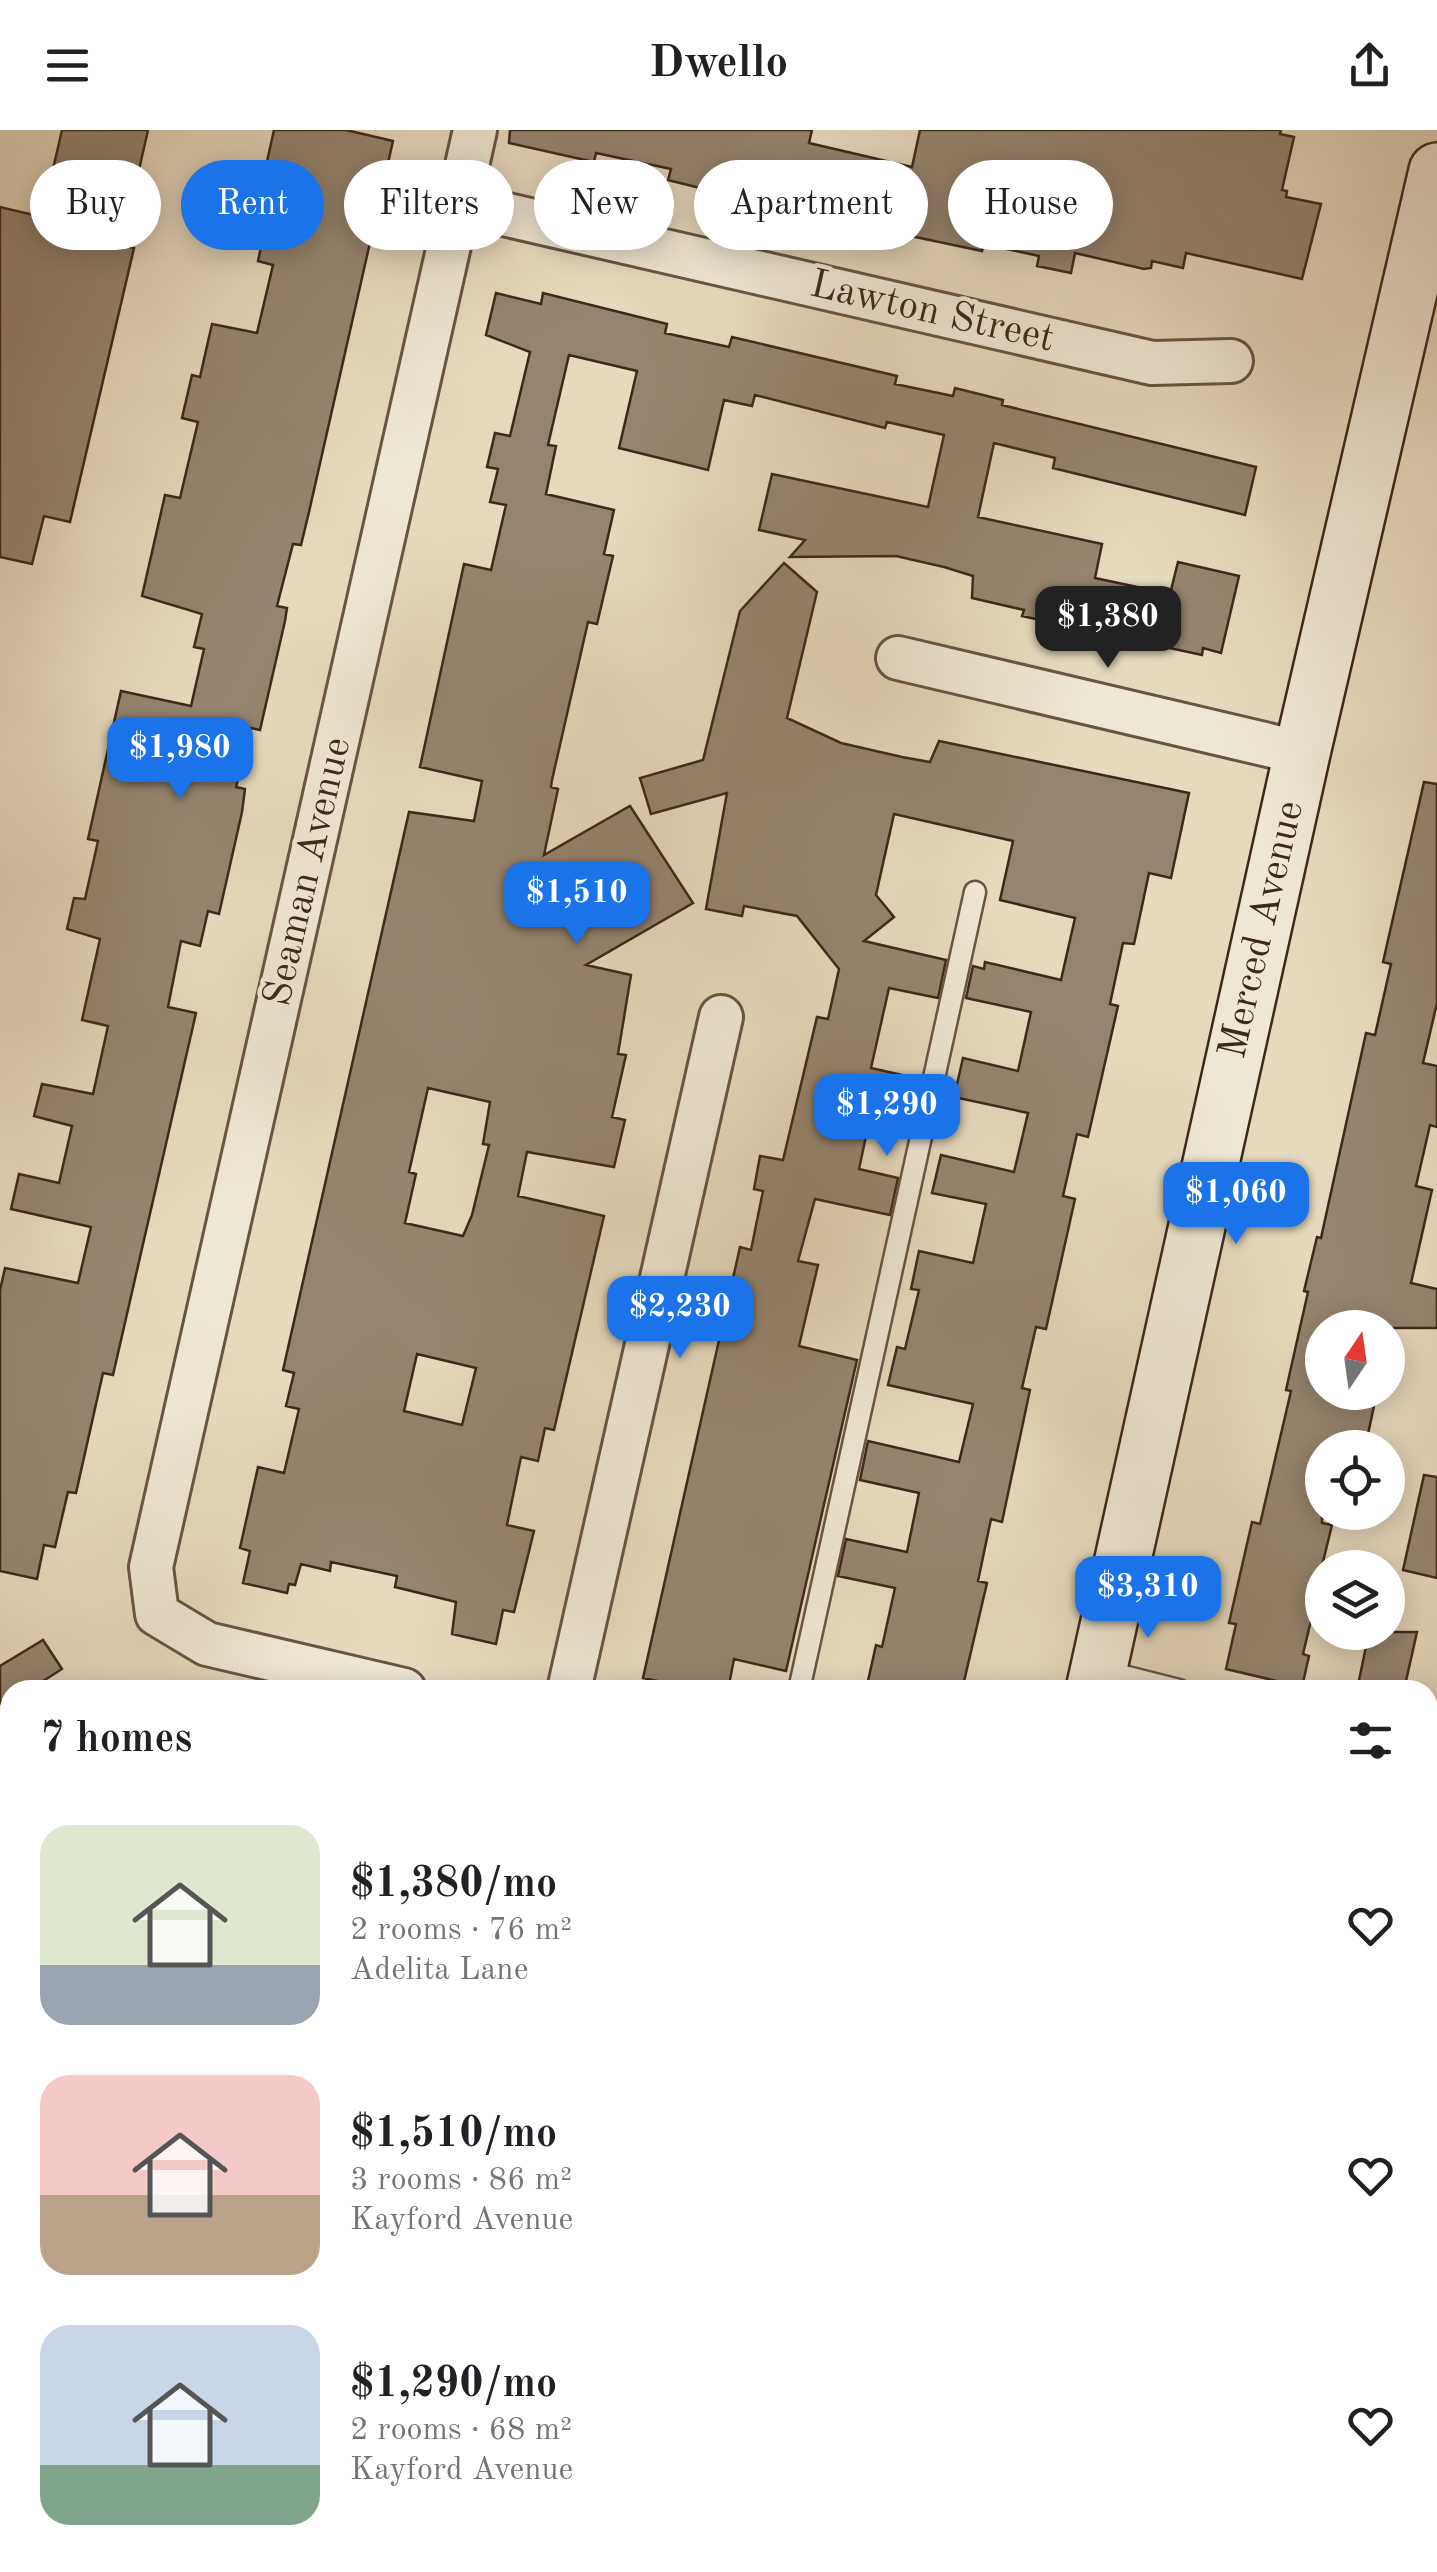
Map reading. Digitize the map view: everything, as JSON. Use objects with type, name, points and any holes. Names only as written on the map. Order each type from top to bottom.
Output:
[{"type":"street","name":"Seaman Avenue","points":[[470,160],[476,130]]},
{"type":"street","name":"Merced Avenue","points":[[1096,1680],[1302,754],[1437,172]]},
{"type":"street","name":"Lawton Street","points":[[514,216],[1152,364],[1231,361]]},
{"type":"street","name":"Seaman Avenue","points":[[361,1680],[207,1644],[157,1614],[150,1567],[450,250]]},
{"type":"street","points":[[898,658],[1302,754]]},
{"type":"street","points":[[571,1680],[721,1017]]},
{"type":"lane","points":[[801,1680],[976,892]]},
{"type":"building","points":[[62,130],[148,130],[141,160],[55,160]]},
{"type":"building","points":[[274,130],[346,130],[393,141],[389,160],[344,160],[344,250],[368,250],[301,545],[293,544],[277,606],[287,608],[260,730],[251,728],[236,787],[245,789],[242,812],[219,914],[208,911],[200,946],[181,941],[168,1007],[196,1013],[113,1375],[103,1373],[76,1493],[68,1492],[55,1547],[44,1545],[37,1579],[0,1571],[0,1290],[5,1268],[78,1283],[91,1227],[11,1209],[19,1174],[59,1183],[72,1126],[34,1116],[42,1084],[93,1094],[108,1026],[82,1020],[100,939],[67,929],[74,898],[85,899],[98,841],[88,839],[121,691],[191,706],[204,649],[194,647],[202,614],[142,596],[165,495],[180,498],[198,422],[182,418],[192,375],[200,377],[212,324],[257,333],[273,265],[258,261],[260,250],[324,250],[324,160],[267,160]]},
{"type":"building","points":[[510,130],[812,130],[809,143],[882,160],[694,160],[694,186],[674,182],[674,160],[629,160],[596,153],[594,160],[585,160],[509,143]]},
{"type":"building","points":[[920,130],[1281,130],[1280,134],[1294,137],[1282,190],[1287,191],[1286,197],[1321,204],[1302,279],[1186,253],[1183,268],[1152,261],[1151,268],[1144,269],[1075,253],[1071,273],[1037,266],[1039,256],[1012,250],[1113,250],[1113,160],[948,160],[948,244],[928,240],[928,160],[914,160]]},
{"type":"building","points":[[0,207],[30,214],[30,250],[134,250],[70,522],[44,516],[32,564],[0,557]]},
{"type":"building","points":[[496,293],[541,304],[543,293],[667,324],[665,333],[729,347],[732,337],[897,376],[895,384],[953,396],[955,388],[1003,400],[1002,405],[1256,467],[1245,515],[1053,468],[1055,458],[994,443],[978,517],[1102,544],[1095,578],[1170,594],[1178,562],[1239,576],[1221,653],[1203,648],[1202,655],[1022,616],[1024,610],[972,598],[973,576],[944,567],[896,556],[790,557],[805,540],[759,530],[772,474],[928,507],[944,435],[887,422],[885,428],[755,395],[752,406],[724,400],[708,470],[619,448],[637,371],[569,355],[548,445],[556,446],[546,494],[614,510],[604,554],[613,556],[597,624],[588,622],[552,780],[551,787],[558,789],[544,855],[630,806],[693,903],[586,965],[631,975],[618,1054],[626,1055],[612,1117],[625,1120],[614,1167],[527,1152],[518,1196],[604,1216],[554,1430],[545,1428],[538,1461],[521,1457],[507,1525],[534,1531],[514,1612],[503,1610],[496,1644],[452,1634],[456,1602],[395,1587],[397,1576],[331,1562],[330,1571],[301,1564],[295,1585],[289,1584],[287,1593],[243,1583],[250,1551],[240,1548],[258,1467],[284,1473],[299,1409],[286,1406],[294,1373],[283,1370],[409,812],[474,821],[482,781],[420,767],[464,564],[491,570],[506,505],[490,502],[498,469],[487,467],[495,433],[510,436],[530,352],[486,335]],"holes":[[[428,1088],[490,1102],[483,1144],[489,1145],[463,1236],[405,1223],[416,1174],[409,1172]],[[417,1354],[476,1368],[462,1425],[404,1411]]]},
{"type":"building","points":[[784,563],[817,592],[787,718],[841,743],[930,762],[939,741],[1189,793],[1171,878],[1149,873],[1134,944],[1123,943],[1110,1004],[1118,1006],[1088,1137],[1077,1134],[1063,1196],[1075,1199],[1046,1329],[1036,1327],[1022,1388],[1030,1390],[1002,1522],[991,1519],[978,1581],[987,1583],[964,1680],[868,1680],[876,1645],[882,1647],[895,1588],[838,1576],[846,1539],[907,1552],[919,1493],[860,1480],[868,1441],[959,1462],[973,1404],[888,1385],[897,1347],[905,1349],[919,1290],[911,1289],[919,1251],[973,1263],[986,1204],[932,1193],[941,1155],[1014,1172],[1028,1113],[954,1097],[963,1058],[1018,1071],[1031,1012],[966,998],[973,966],[984,969],[985,962],[1061,980],[1075,918],[1000,900],[1013,841],[894,814],[876,895],[894,917],[864,941],[946,960],[938,998],[889,988],[871,1068],[920,1079],[911,1118],[872,1108],[859,1169],[898,1178],[890,1215],[815,1199],[798,1261],[818,1265],[799,1346],[857,1360],[786,1671],[734,1659],[730,1680],[643,1678],[740,1247],[751,1250],[763,1191],[754,1189],[760,1156],[783,1160],[817,1017],[828,1019],[839,969],[797,916],[744,906],[742,916],[706,909],[727,793],[651,814],[640,778],[703,760],[740,611]]},
{"type":"building","points":[[1424,782],[1437,784],[1437,1003],[1423,1063],[1437,1066],[1437,1127],[1430,1125],[1416,1186],[1432,1190],[1411,1283],[1437,1289],[1437,1328],[1405,1328],[1405,1310],[1305,1310],[1305,1410],[1373,1410],[1369,1430],[1305,1430],[1305,1530],[1331,1530],[1326,1550],[1305,1550],[1303,1654],[1309,1656],[1304,1680],[1272,1680],[1226,1669],[1236,1624],[1229,1623],[1252,1522],[1260,1524],[1291,1391],[1286,1390],[1308,1292],[1304,1291],[1317,1237],[1321,1238],[1366,1033],[1375,1035],[1391,964],[1383,962]]},
{"type":"building","points":[[1424,1475],[1437,1477],[1437,1578],[1405,1570]]},
{"type":"building","points":[[1405,1632],[1417,1632],[1406,1680],[1359,1680],[1365,1650],[1405,1650]]},
{"type":"building","points":[[43,1640],[62,1669],[45,1680],[0,1680],[0,1666]]}]
